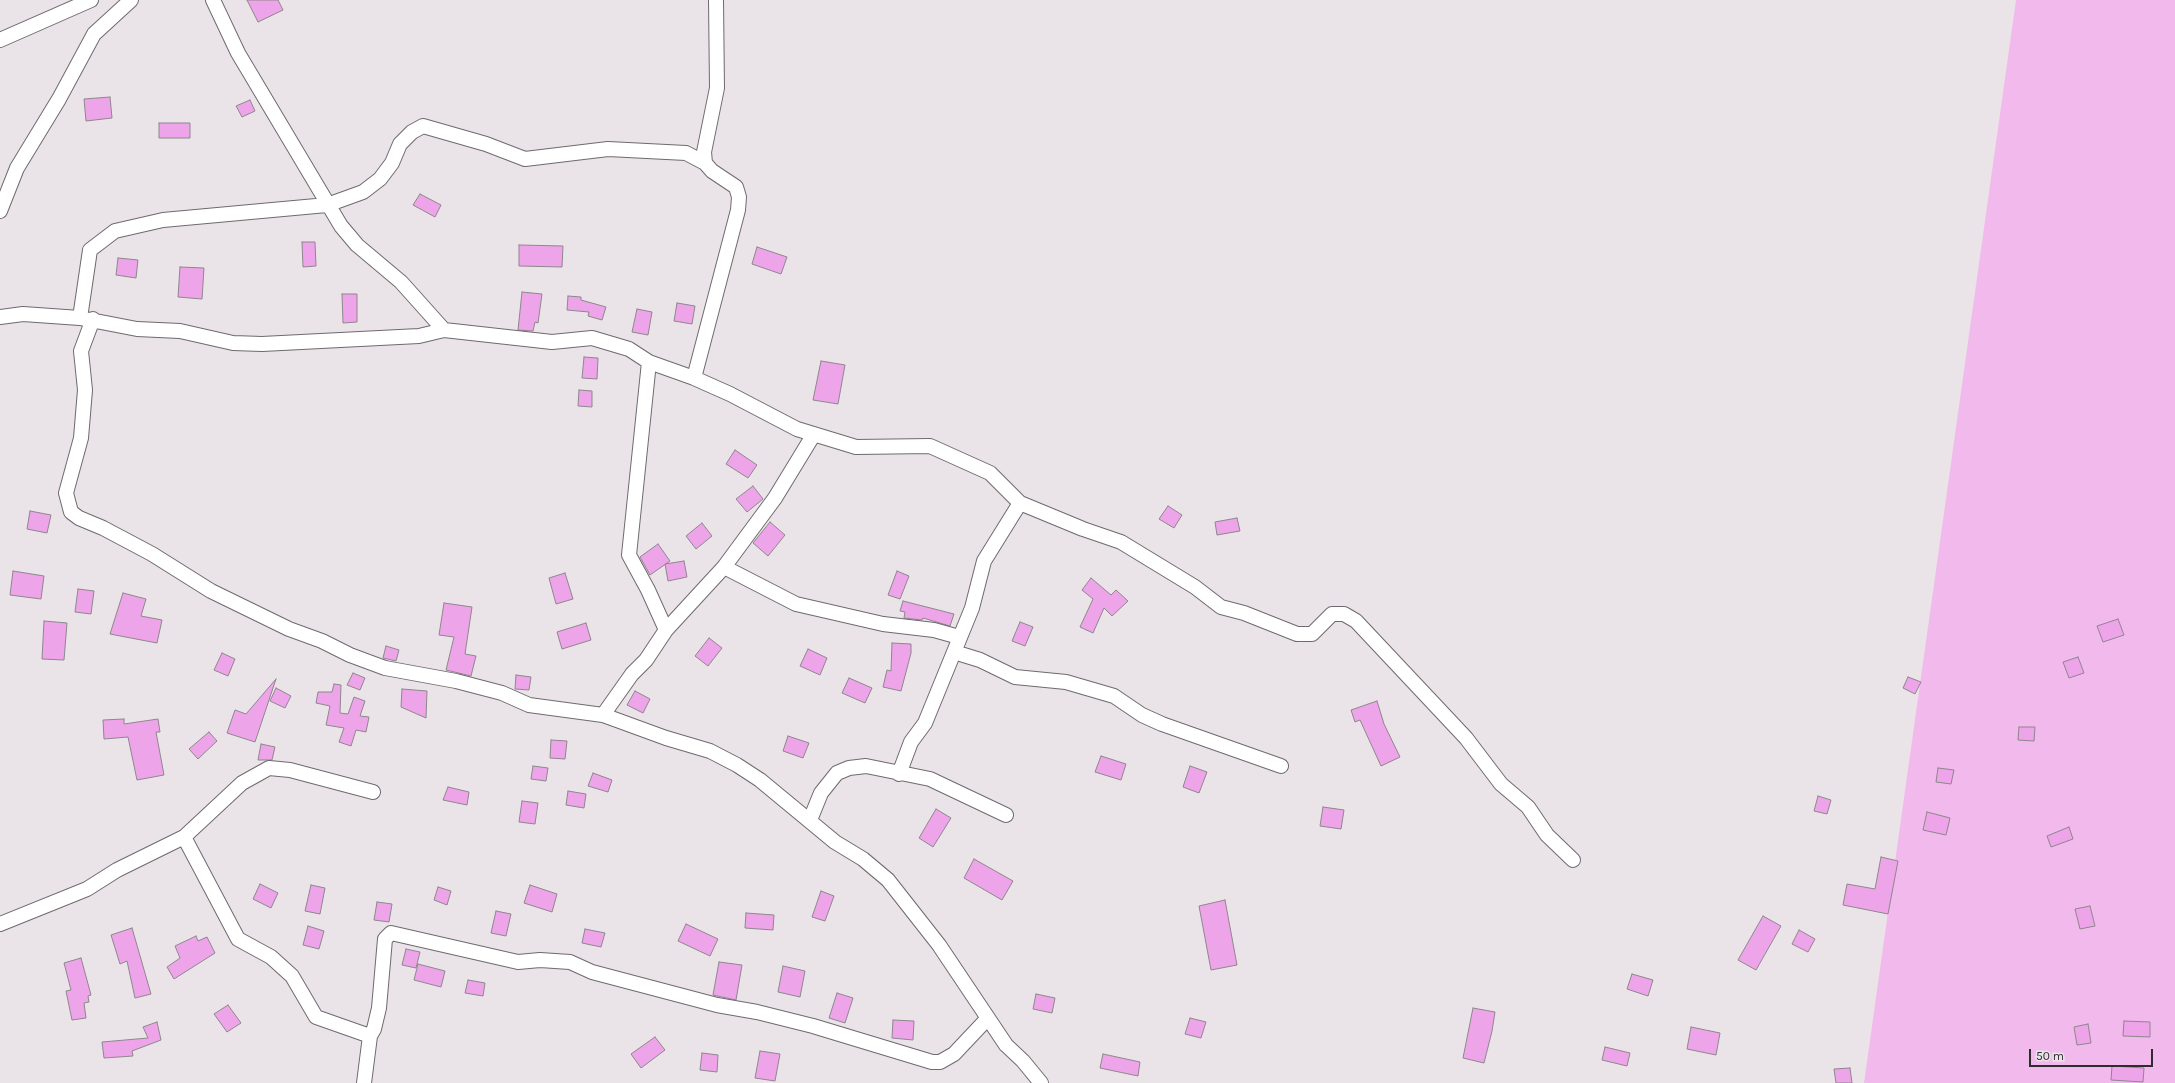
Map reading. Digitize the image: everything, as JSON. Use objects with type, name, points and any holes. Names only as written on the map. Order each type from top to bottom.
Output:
[{"type":"street","points":[[0,40],[36,26],[87,0]]},
{"type":"street","points":[[0,211],[17,168],[59,99],[94,34],[131,0]]},
{"type":"street","points":[[213,0],[238,53],[327,205],[341,226],[357,245],[401,282],[444,330]]},
{"type":"street","points":[[705,163],[704,152],[718,88],[716,0]]},
{"type":"street","points":[[694,378],[734,223],[739,197],[736,187],[712,171],[705,163],[686,153],[608,149],[525,159],[486,144],[423,126],[412,132],[400,144],[392,163],[380,179],[363,192],[327,205],[163,220],[115,231],[90,250],[86,318],[81,351],[85,390],[81,438],[66,493],[71,512],[78,518],[103,528],[152,554],[211,591],[289,629],[322,641],[350,655],[386,668],[456,681],[502,693],[529,705],[603,715],[666,738],[710,751],[760,780],[835,842],[863,859],[888,880],[939,945],[1006,1044],[1024,1061],[1041,1083]]},
{"type":"street","points":[[0,318],[23,314],[86,318],[137,329],[180,331],[233,343],[262,344],[419,336],[444,330],[552,342],[592,338],[629,348],[649,362],[694,378],[730,394],[797,429],[856,447],[930,446],[990,473],[1020,503],[1083,530],[1121,542],[1195,587],[1221,607],[1244,613],[1297,634],[1312,634],[1332,614],[1344,614],[1356,621],[1466,738],[1502,784],[1528,807],[1547,835],[1573,860]]},
{"type":"street","points":[[649,362],[629,555],[648,590],[666,630]]},
{"type":"street","points":[[603,715],[632,674],[646,660],[666,630],[724,567],[775,498],[814,434]]},
{"type":"street","points":[[899,774],[911,742],[925,723],[972,608],[984,561],[1020,503]]},
{"type":"street","points":[[724,567],[796,604],[883,624],[934,630],[959,637]]},
{"type":"street","points":[[954,652],[980,660],[1015,678],[1066,682],[1114,696],[1142,715],[1162,724],[1280,766]]},
{"type":"street","points":[[810,820],[822,793],[837,773],[849,768],[866,766],[899,774],[930,779],[1006,815]]},
{"type":"street","points":[[0,924],[87,889],[117,870],[184,837],[242,783],[269,768],[290,770],[373,792]]},
{"type":"street","points":[[184,837],[238,939],[271,957],[292,976],[316,1017],[370,1036]]},
{"type":"street","points":[[364,1083],[370,1036],[374,1029],[379,1008],[385,939],[391,934],[518,962],[540,960],[570,962],[592,972],[718,1005],[757,1012],[813,1026],[932,1062],[940,1062],[954,1054],[988,1019]]},
{"type":"shaded area","points":[[2016,0],[2175,0],[2175,1083],[1864,1083]]},
{"type":"building","points":[[247,0],[278,0],[283,10],[258,22]]},
{"type":"building","points":[[110,97],[112,118],[86,121],[84,99]]},
{"type":"building","points":[[250,100],[255,111],[242,117],[236,106]]},
{"type":"building","points":[[159,123],[190,123],[190,138],[159,138]]},
{"type":"building","points":[[420,194],[441,205],[435,217],[413,205]]},
{"type":"building","points":[[302,242],[315,242],[316,266],[303,267]]},
{"type":"building","points":[[519,245],[563,246],[562,267],[519,266]]},
{"type":"building","points":[[757,247],[787,257],[781,274],[752,264]]},
{"type":"building","points":[[118,258],[138,260],[136,278],[116,275]]},
{"type":"building","points":[[180,267],[204,268],[202,299],[178,297]]},
{"type":"building","points":[[522,292],[542,294],[538,323],[535,322],[533,331],[518,330]]},
{"type":"building","points":[[342,294],[357,294],[357,322],[343,323]]},
{"type":"building","points":[[568,296],[581,297],[581,300],[606,307],[602,320],[588,316],[589,312],[567,310]]},
{"type":"building","points":[[677,303],[695,306],[692,324],[674,321]]},
{"type":"building","points":[[637,309],[652,312],[648,335],[632,332]]},
{"type":"building","points":[[584,357],[598,358],[597,379],[582,378]]},
{"type":"building","points":[[821,361],[845,365],[838,404],[813,400]]},
{"type":"building","points":[[579,390],[592,391],[592,407],[578,406]]},
{"type":"building","points":[[735,450],[757,465],[748,478],[726,464]]},
{"type":"building","points":[[753,486],[763,499],[747,512],[736,499]]},
{"type":"building","points":[[1168,506],[1182,515],[1174,528],[1159,519]]},
{"type":"building","points":[[30,511],[51,515],[47,533],[27,529]]},
{"type":"building","points":[[1237,518],[1240,531],[1217,535],[1215,522]]},
{"type":"building","points":[[770,522],[785,535],[768,556],[753,543]]},
{"type":"building","points":[[702,523],[712,536],[696,549],[686,536]]},
{"type":"building","points":[[658,544],[670,561],[650,575],[640,557]]},
{"type":"building","points":[[684,561],[687,577],[668,581],[665,564]]},
{"type":"building","points":[[13,571],[44,576],[41,599],[10,595]]},
{"type":"building","points":[[897,571],[909,576],[900,599],[888,595]]},
{"type":"building","points":[[565,573],[573,599],[556,604],[549,578]]},
{"type":"building","points":[[1091,578],[1111,595],[1116,590],[1128,601],[1112,616],[1104,608],[1093,633],[1080,627],[1093,599],[1082,590]]},
{"type":"building","points":[[78,589],[94,591],[91,614],[75,612]]},
{"type":"building","points":[[123,593],[146,599],[141,616],[162,620],[157,643],[110,634]]},
{"type":"building","points":[[903,601],[954,614],[950,626],[923,618],[922,620],[904,618],[905,612],[900,611]]},
{"type":"building","points":[[444,603],[472,607],[465,654],[476,656],[471,676],[446,670],[454,637],[439,635]]},
{"type":"building","points":[[2118,619],[2124,635],[2103,642],[2097,626]]},
{"type":"building","points":[[44,621],[67,623],[64,660],[42,659]]},
{"type":"building","points":[[1020,622],[1033,627],[1025,646],[1012,641]]},
{"type":"building","points":[[586,623],[591,640],[562,649],[557,632]]},
{"type":"building","points":[[709,638],[722,648],[708,666],[695,656]]},
{"type":"building","points":[[892,643],[911,644],[911,653],[901,691],[883,687],[887,670],[891,671]]},
{"type":"building","points":[[386,646],[399,650],[396,661],[383,658]]},
{"type":"building","points":[[808,649],[827,658],[820,675],[800,666]]},
{"type":"building","points":[[222,653],[235,659],[228,676],[214,670]]},
{"type":"building","points":[[2078,657],[2084,673],[2069,678],[2063,662]]},
{"type":"building","points":[[353,673],[365,678],[360,690],[347,685]]},
{"type":"building","points":[[516,675],[531,677],[529,690],[515,689]]},
{"type":"building","points":[[1908,677],[1921,682],[1915,694],[1903,688]]},
{"type":"building","points":[[849,678],[872,688],[865,703],[842,693]]},
{"type":"building","points":[[276,679],[255,742],[227,733],[235,710],[246,714]]},
{"type":"building","points":[[334,684],[341,685],[340,713],[348,714],[354,697],[365,701],[360,716],[369,717],[366,732],[356,730],[351,746],[339,742],[344,728],[326,725],[330,706],[316,703],[318,692],[332,692]]},
{"type":"building","points":[[276,688],[291,696],[285,708],[270,701]]},
{"type":"building","points":[[402,689],[427,691],[426,718],[401,707]]},
{"type":"building","points":[[635,691],[650,699],[643,713],[627,705]]},
{"type":"building","points":[[1377,701],[1384,724],[1400,757],[1381,766],[1360,720],[1355,722],[1351,710]]},
{"type":"building","points":[[124,719],[124,724],[158,719],[160,732],[156,732],[164,775],[137,780],[128,737],[104,739],[103,720]]},
{"type":"building","points":[[2019,727],[2035,727],[2034,741],[2018,740]]},
{"type":"building","points":[[209,732],[217,741],[198,759],[189,749]]},
{"type":"building","points":[[788,736],[809,743],[803,758],[783,751]]},
{"type":"building","points":[[551,740],[567,741],[565,759],[550,758]]},
{"type":"building","points":[[261,744],[275,747],[272,760],[258,760]]},
{"type":"building","points":[[1101,756],[1126,764],[1121,780],[1095,772]]},
{"type":"building","points":[[533,766],[548,768],[546,781],[531,779]]},
{"type":"building","points":[[1190,766],[1207,772],[1199,793],[1183,787]]},
{"type":"building","points":[[1938,768],[1954,770],[1951,784],[1936,782]]},
{"type":"building","points":[[593,773],[612,780],[608,792],[588,786]]},
{"type":"building","points":[[448,787],[469,792],[467,805],[443,800]]},
{"type":"building","points":[[568,791],[586,794],[584,808],[566,805]]},
{"type":"building","points":[[1818,796],[1831,800],[1827,814],[1814,811]]},
{"type":"building","points":[[522,801],[538,803],[535,824],[519,822]]},
{"type":"building","points":[[1323,807],[1344,810],[1341,829],[1320,826]]},
{"type":"building","points":[[936,809],[951,818],[933,847],[919,838]]},
{"type":"building","points":[[1927,812],[1950,818],[1946,835],[1923,830]]},
{"type":"building","points":[[2069,827],[2073,839],[2051,847],[2047,836]]},
{"type":"building","points":[[1881,857],[1898,861],[1888,914],[1843,905],[1847,884],[1875,889]]},
{"type":"building","points":[[974,859],[1013,881],[1002,900],[964,878]]},
{"type":"building","points":[[260,884],[278,893],[271,908],[253,899]]},
{"type":"building","points":[[311,885],[325,888],[320,914],[305,911]]},
{"type":"building","points":[[530,885],[557,894],[552,912],[524,903]]},
{"type":"building","points":[[438,887],[451,891],[447,905],[434,900]]},
{"type":"building","points":[[821,891],[834,896],[825,921],[812,917]]},
{"type":"building","points":[[1225,900],[1237,965],[1211,970],[1199,906]]},
{"type":"building","points":[[377,902],[392,904],[389,922],[374,920]]},
{"type":"building","points":[[2090,906],[2095,926],[2080,929],[2075,909]]},
{"type":"building","points":[[496,911],[511,914],[506,936],[491,933]]},
{"type":"building","points":[[746,913],[774,915],[773,930],[745,928]]},
{"type":"building","points":[[1763,916],[1781,926],[1756,970],[1738,960]]},
{"type":"building","points":[[686,924],[718,939],[710,956],[678,941]]},
{"type":"building","points":[[308,926],[324,931],[319,949],[303,945]]},
{"type":"building","points":[[132,928],[151,994],[135,998],[127,961],[120,964],[111,935]]},
{"type":"building","points":[[585,929],[605,933],[601,947],[582,943]]},
{"type":"building","points":[[1799,930],[1815,939],[1808,952],[1792,944]]},
{"type":"building","points":[[196,936],[198,941],[207,937],[215,953],[174,979],[167,967],[180,958],[175,946]]},
{"type":"building","points":[[406,949],[420,952],[416,968],[402,965]]},
{"type":"building","points":[[81,958],[91,995],[88,996],[89,1002],[84,1003],[86,1018],[72,1020],[66,991],[71,990],[64,963]]},
{"type":"building","points":[[719,962],[742,965],[736,1000],[713,995]]},
{"type":"building","points":[[418,964],[445,971],[441,987],[414,980]]},
{"type":"building","points":[[783,966],[805,971],[800,997],[778,992]]},
{"type":"building","points":[[1632,974],[1653,980],[1648,996],[1627,989]]},
{"type":"building","points":[[468,980],[485,983],[483,996],[465,993]]},
{"type":"building","points":[[837,993],[853,998],[845,1023],[829,1018]]},
{"type":"building","points":[[1036,994],[1055,998],[1052,1013],[1033,1009]]},
{"type":"building","points":[[228,1005],[241,1023],[227,1032],[214,1014]]},
{"type":"building","points":[[1473,1008],[1495,1012],[1484,1063],[1463,1058]]},
{"type":"building","points":[[1190,1018],[1206,1022],[1201,1038],[1185,1034]]},
{"type":"building","points":[[893,1020],[914,1021],[913,1040],[892,1038]]},
{"type":"building","points":[[2124,1021],[2150,1022],[2150,1037],[2123,1036]]},
{"type":"building","points":[[157,1022],[161,1040],[132,1051],[133,1056],[104,1058],[102,1042],[148,1038],[143,1027]]},
{"type":"building","points":[[2088,1024],[2091,1043],[2077,1045],[2074,1027]]},
{"type":"building","points":[[1691,1027],[1720,1033],[1716,1055],[1687,1049]]},
{"type":"building","points":[[655,1037],[665,1050],[641,1068],[631,1054]]},
{"type":"building","points":[[1605,1047],[1630,1053],[1627,1066],[1602,1060]]},
{"type":"building","points":[[760,1051],[780,1054],[775,1081],[755,1078]]},
{"type":"building","points":[[702,1053],[718,1055],[717,1072],[700,1070]]},
{"type":"building","points":[[1103,1054],[1140,1062],[1138,1076],[1100,1068]]},
{"type":"building","points":[[2112,1066],[2144,1068],[2143,1082],[2111,1080]]},
{"type":"building","points":[[1850,1068],[1852,1083],[1836,1083],[1834,1069]]}]
